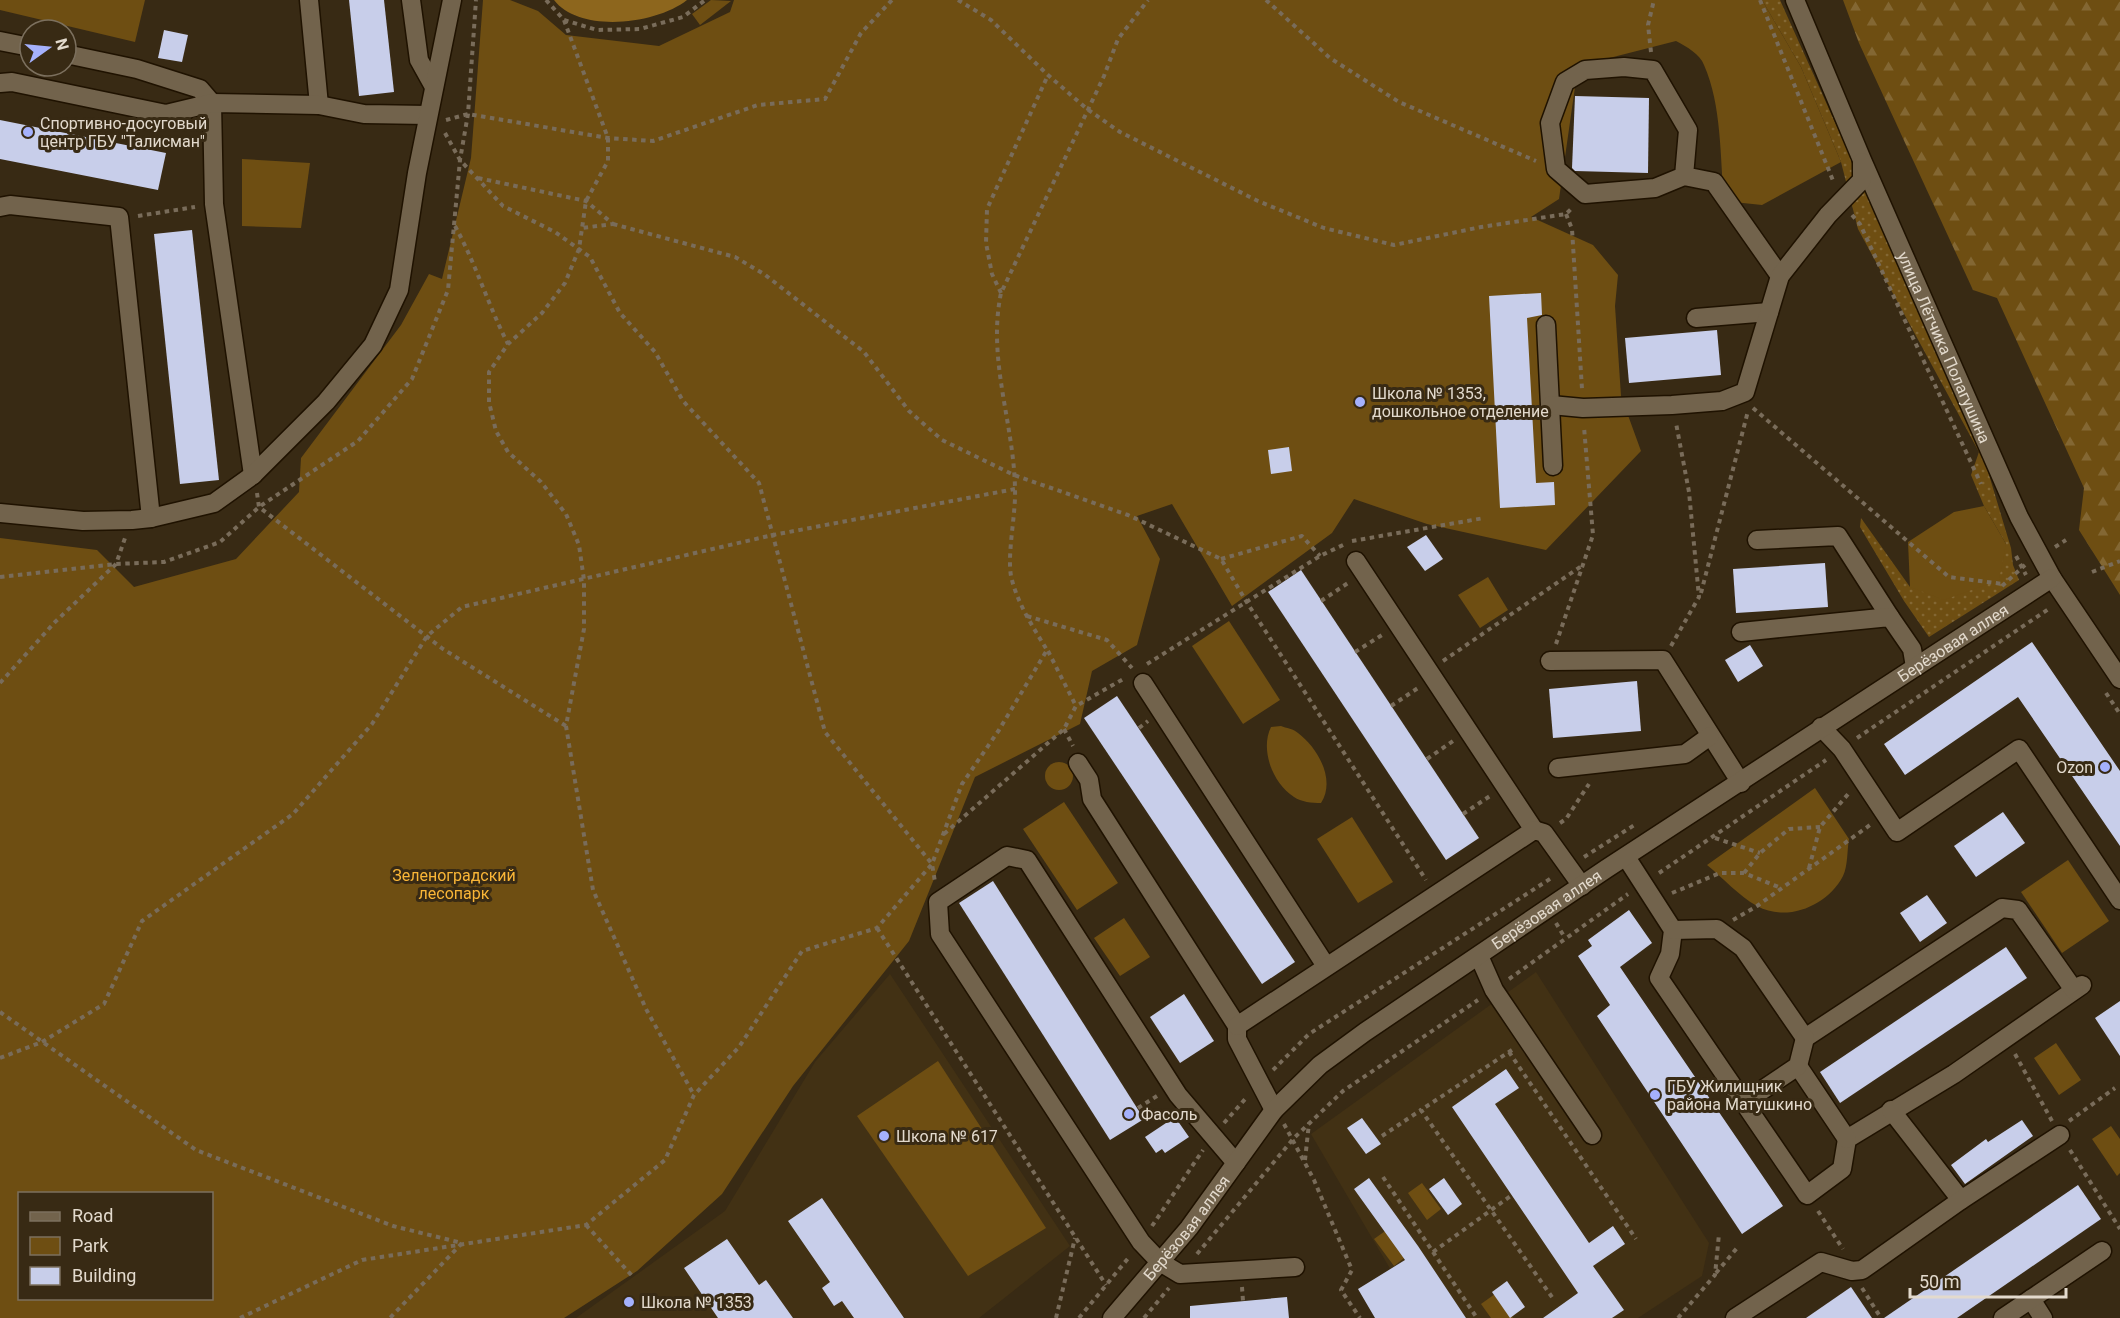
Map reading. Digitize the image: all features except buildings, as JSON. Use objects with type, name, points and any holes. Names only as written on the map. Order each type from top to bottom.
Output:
[{"type":"street","points":[[309,0],[319,105]]},
{"type":"street","points":[[411,0],[419,60],[434,87]]},
{"type":"street","points":[[0,513],[83,521],[132,520],[151,518],[214,503],[253,475],[327,402],[373,345],[399,290],[433,119],[434,87],[452,0]]},
{"type":"street","name":"улица Лётчика Полагушина","points":[[1796,0],[1862,160],[2019,517],[2052,578],[2120,679]]},
{"type":"street","points":[[0,41],[18,45]]},
{"type":"street","points":[[78,57],[137,69],[200,89],[212,103],[214,204],[253,475]]},
{"type":"street","points":[[1684,176],[1688,130],[1653,70],[1624,67],[1585,70],[1565,82],[1550,123],[1556,169],[1585,194],[1655,188],[1684,176],[1714,182],[1780,276]]},
{"type":"street","points":[[0,83],[12,82],[166,114],[212,103],[319,105],[364,114],[433,119]]},
{"type":"street","points":[[1551,405],[1583,408],[1672,405],[1722,401],[1744,392],[1780,276],[1841,201],[1862,180],[1862,160]]},
{"type":"street","points":[[0,207],[10,205],[119,217],[151,518]]},
{"type":"street","points":[[1696,318],[1769,312]]},
{"type":"street","points":[[1546,325],[1553,466]]},
{"type":"street","points":[[1757,540],[1838,536],[1912,649],[1915,667]]},
{"type":"street","points":[[1360,567],[1505,786],[1582,886]]},
{"type":"street","name":"Берёзовая аллея","points":[[1112,1318],[1160,1262],[1274,1110],[1320,1065],[1365,1032],[1582,886],[2052,578]]},
{"type":"street","points":[[1741,632],[1890,617]]},
{"type":"street","points":[[1550,661],[1664,660],[1740,783]]},
{"type":"street","points":[[1139,677],[1326,966]]},
{"type":"street","points":[[1821,728],[1842,748],[1897,832],[2019,749],[2120,900]]},
{"type":"street","points":[[1558,768],[1685,754],[1710,736]]},
{"type":"street","points":[[1076,755],[1089,780],[1092,799],[1237,1026],[1237,1039],[1274,1110]]},
{"type":"street","points":[[1237,1026],[1435,893],[1539,831]]},
{"type":"street","points":[[1236,1163],[1178,1095],[1027,860],[1007,856],[938,902],[940,934],[1141,1242],[1160,1262],[1180,1274],[1295,1267]]},
{"type":"street","points":[[1626,857],[1645,882],[1673,930],[1670,954],[1659,978],[1807,1196],[1842,1169],[1847,1139],[1798,1066]]},
{"type":"street","points":[[1743,1103],[1798,1066],[1805,1038],[2001,908],[2018,910],[2078,988],[1954,1074],[1891,1110],[1847,1139]]},
{"type":"street","points":[[1673,930],[1718,929],[1743,948],[1805,1038]]},
{"type":"street","points":[[1479,957],[1494,990],[1592,1135]]},
{"type":"street","points":[[1891,1110],[1961,1200]]},
{"type":"street","points":[[1735,1318],[1821,1262],[1852,1271],[1863,1270],[1961,1200],[2060,1135]]},
{"type":"street","points":[[2003,1318],[2102,1251]]},
{"type":"street","points":[[2031,1299],[2043,1318]]},
{"type":"path","points":[[0,577],[116,564],[164,562],[220,542],[259,507],[358,441],[412,379],[448,290],[460,160],[468,114],[476,0]]},
{"type":"path","points":[[546,0],[564,20],[608,138],[608,160],[586,201],[579,249],[559,291],[542,313],[508,344],[489,372],[489,402],[496,431],[508,452],[541,482],[566,514],[579,546],[584,580],[584,629],[566,726],[593,890],[646,1009],[694,1095]]},
{"type":"path","points":[[564,20],[597,30],[640,29],[683,17],[705,0]]},
{"type":"path","points":[[892,0],[861,33],[825,99],[758,105],[653,141],[608,138],[468,114],[433,119],[460,160],[503,206],[555,232],[590,256],[620,313],[655,352],[683,401],[759,483],[825,732],[932,864],[938,902]]},
{"type":"path","points":[[958,0],[991,20],[1087,109],[1120,132],[1258,201],[1324,228],[1394,245],[1481,227],[1566,214],[1585,194]]},
{"type":"path","points":[[1076,706],[1047,650],[1025,615],[1011,575],[1015,489],[997,358],[996,318],[1001,293],[1104,76],[1118,39],[1148,0]]},
{"type":"path","points":[[1266,0],[1330,58],[1399,102],[1556,169]]},
{"type":"path","points":[[1653,70],[1648,25],[1654,0]]},
{"type":"path","points":[[1760,0],[1841,201],[1860,225],[1985,492]]},
{"type":"path","points":[[1001,293],[992,274],[986,243],[987,209],[1048,75]]},
{"type":"path","points":[[477,177],[586,201],[613,224]]},
{"type":"path","points":[[119,217],[214,204]]},
{"type":"path","points":[[1550,661],[1593,535],[1572,229],[1566,214]]},
{"type":"path","points":[[582,228],[613,224],[735,257],[764,274],[864,352],[909,411],[942,440],[1014,475],[1128,515],[1221,559],[1435,893]]},
{"type":"path","points":[[455,225],[473,260],[490,309],[508,344]]},
{"type":"path","points":[[1672,405],[1689,492],[1699,597]]},
{"type":"path","points":[[1664,660],[1699,597],[1750,405],[1949,577],[2004,584]]},
{"type":"path","points":[[253,475],[259,507],[427,636],[566,726]]},
{"type":"path","points":[[0,1058],[42,1042],[104,1004],[142,921],[293,814],[372,724],[427,636],[462,607],[773,535],[1015,489]]},
{"type":"path","points":[[0,684],[55,621],[116,564],[132,520]]},
{"type":"path","points":[[1221,559],[1302,536],[1320,556]]},
{"type":"path","points":[[1144,1318],[1294,1138],[1343,1091],[1494,990],[1645,882],[1715,838],[1842,748],[2050,608],[2035,589],[2011,546]]},
{"type":"path","points":[[2092,572],[2120,561]]},
{"type":"path","points":[[1391,706],[1431,674],[1583,565]]},
{"type":"path","points":[[1322,601],[1360,567]]},
{"type":"path","points":[[942,836],[1064,729],[1076,706],[1139,677],[1246,601]]},
{"type":"path","points":[[1025,615],[1107,639],[1139,677]]},
{"type":"path","points":[[1355,652],[1398,624]]},
{"type":"path","points":[[240,1318],[362,1260],[586,1225],[665,1160],[694,1095],[739,1047],[802,951],[877,928],[932,864],[962,784],[999,730],[1047,650]]},
{"type":"path","points":[[1064,729],[1076,755]]},
{"type":"path","points":[[1426,759],[1469,731]]},
{"type":"path","points":[[1539,831],[1566,819],[1603,763]]},
{"type":"path","points":[[1809,868],[1820,827],[1863,780]]},
{"type":"path","points":[[1463,814],[1505,786]]},
{"type":"path","points":[[1718,929],[1782,888],[1885,815]]},
{"type":"path","points":[[1744,873],[1760,853],[1789,829],[1820,827]]},
{"type":"path","points":[[1715,838],[1760,853]]},
{"type":"path","points":[[1655,900],[1720,873],[1744,873],[1782,888]]},
{"type":"path","points":[[1556,922],[1565,938]]},
{"type":"path","points":[[877,928],[1106,1285]]},
{"type":"path","points":[[0,1012],[196,1150],[393,1226],[462,1244]]},
{"type":"path","points":[[1382,1136],[1528,1039]]},
{"type":"path","points":[[1509,1052],[1636,1239]]},
{"type":"path","points":[[2060,1135],[2064,1124],[2115,1088]]},
{"type":"path","points":[[1421,1110],[1554,1300]]},
{"type":"path","points":[[1305,1161],[1309,1123]]},
{"type":"path","points":[[1294,1138],[1352,1270],[1341,1290],[1360,1318]]},
{"type":"path","points":[[1383,1177],[1477,1318]]},
{"type":"path","points":[[1432,1251],[1512,1196]]},
{"type":"path","points":[[586,1225],[634,1278]]},
{"type":"path","points":[[1714,1275],[1719,1234]]},
{"type":"path","points":[[1056,1318],[1075,1237]]},
{"type":"path","points":[[390,1318],[462,1244]]},
{"type":"path","points":[[1678,1318],[1737,1248]]},
{"type":"shaded area","points":[[554,0],[687,0],[657,15],[619,22],[582,18],[566,11]]},
{"type":"shaded area","points":[[1536,972],[1709,1243],[1702,1276],[1638,1318],[1419,1318],[1311,1134]]},
{"type":"shaded area","name":"Школа № 617","points":[[890,974],[1070,1246],[979,1318],[576,1318],[725,1211],[815,1062]]},
{"type":"green space","points":[[0,0],[145,0],[135,42],[78,28],[78,18],[34,18],[0,10]]},
{"type":"green space","name":"Зеленоградский лесопарк","points":[[483,0],[510,0],[538,11],[566,35],[659,46],[730,12],[734,0],[1762,0],[1801,67],[1841,162],[1762,205],[1724,201],[1714,97],[1704,65],[1696,54],[1676,41],[1578,66],[1559,199],[1531,217],[1593,245],[1618,275],[1615,306],[1621,396],[1641,451],[1546,550],[1427,524],[1354,499],[1332,533],[1232,606],[1172,504],[1137,516],[1160,559],[1137,645],[1092,671],[1080,724],[975,777],[909,941],[793,1086],[722,1194],[637,1271],[564,1318],[0,1318],[0,538],[97,550],[134,587],[236,559],[299,492],[301,458],[401,325],[429,274],[442,279],[471,158]]},
{"type":"green space","points":[[711,0],[731,1],[700,25],[692,14]]},
{"type":"green space","points":[[1762,0],[1780,0],[1980,445],[2011,548],[2013,565],[2019,580],[1929,637],[1904,601],[1860,527],[1861,518],[1910,587],[2006,544],[1984,506],[1971,475],[1979,452],[1858,229],[1841,162],[1801,67]]},
{"type":"green space","points":[[1843,0],[2120,0],[2120,595],[2079,530],[2084,488],[1997,298],[1973,290],[1859,43]]},
{"type":"green space","points":[[242,159],[310,163],[301,228],[242,226]]},
{"type":"green space","points":[[1984,506],[2006,544],[1999,580],[1944,600],[1910,587],[1908,542],[1954,512]]},
{"type":"green space","points":[[1488,577],[1508,610],[1480,628],[1458,595]]},
{"type":"green space","points":[[1229,621],[1280,700],[1243,724],[1192,646]]},
{"type":"green space","points":[[1281,726],[1296,732],[1305,739],[1323,765],[1327,784],[1321,803],[1307,802],[1294,797],[1286,791],[1274,774],[1268,755],[1268,736],[1271,727]]},
{"type":"green space","points":[[1059,762],[1069,766],[1073,776],[1069,786],[1059,790],[1049,786],[1045,776],[1049,766]]},
{"type":"green space","points":[[1815,788],[1849,839],[1847,863],[1843,876],[1828,895],[1817,903],[1794,912],[1769,911],[1744,897],[1707,865]]},
{"type":"green space","points":[[1064,802],[1118,883],[1077,910],[1023,829]]},
{"type":"green space","points":[[1352,817],[1393,882],[1358,903],[1317,839]]},
{"type":"green space","points":[[2068,860],[2109,921],[2062,953],[2021,892]]},
{"type":"green space","points":[[1124,918],[1150,957],[1120,976],[1094,938]]},
{"type":"green space","points":[[2056,1043],[2081,1080],[2059,1095],[2034,1058]]},
{"type":"green space","points":[[938,1061],[1046,1228],[968,1276],[857,1116]]},
{"type":"green space","points":[[2111,1126],[2120,1139],[2120,1173],[2117,1176],[2092,1139]]},
{"type":"green space","points":[[1422,1183],[1441,1209],[1427,1220],[1408,1193]]},
{"type":"green space","points":[[1388,1229],[1408,1255],[1394,1266],[1374,1239]]},
{"type":"green space","points":[[1495,1294],[1513,1318],[1491,1318],[1481,1304]]},
{"type":"place","name":"Спортивно-досуговый центр ГБУ \"Талисман\"","points":[[28,132]]},
{"type":"place","name":"Школа № 1353, дошкольное отделение","points":[[1360,402]]},
{"type":"place","name":"Ozon","points":[[2105,767]]},
{"type":"place","name":"ГБУ Жилищник района Матушкино","points":[[1655,1095]]},
{"type":"place","name":"Фасоль","points":[[1129,1114]]},
{"type":"place","name":"Школа № 617","points":[[884,1136]]},
{"type":"place","name":"Школа № 1353","points":[[629,1302]]}]
